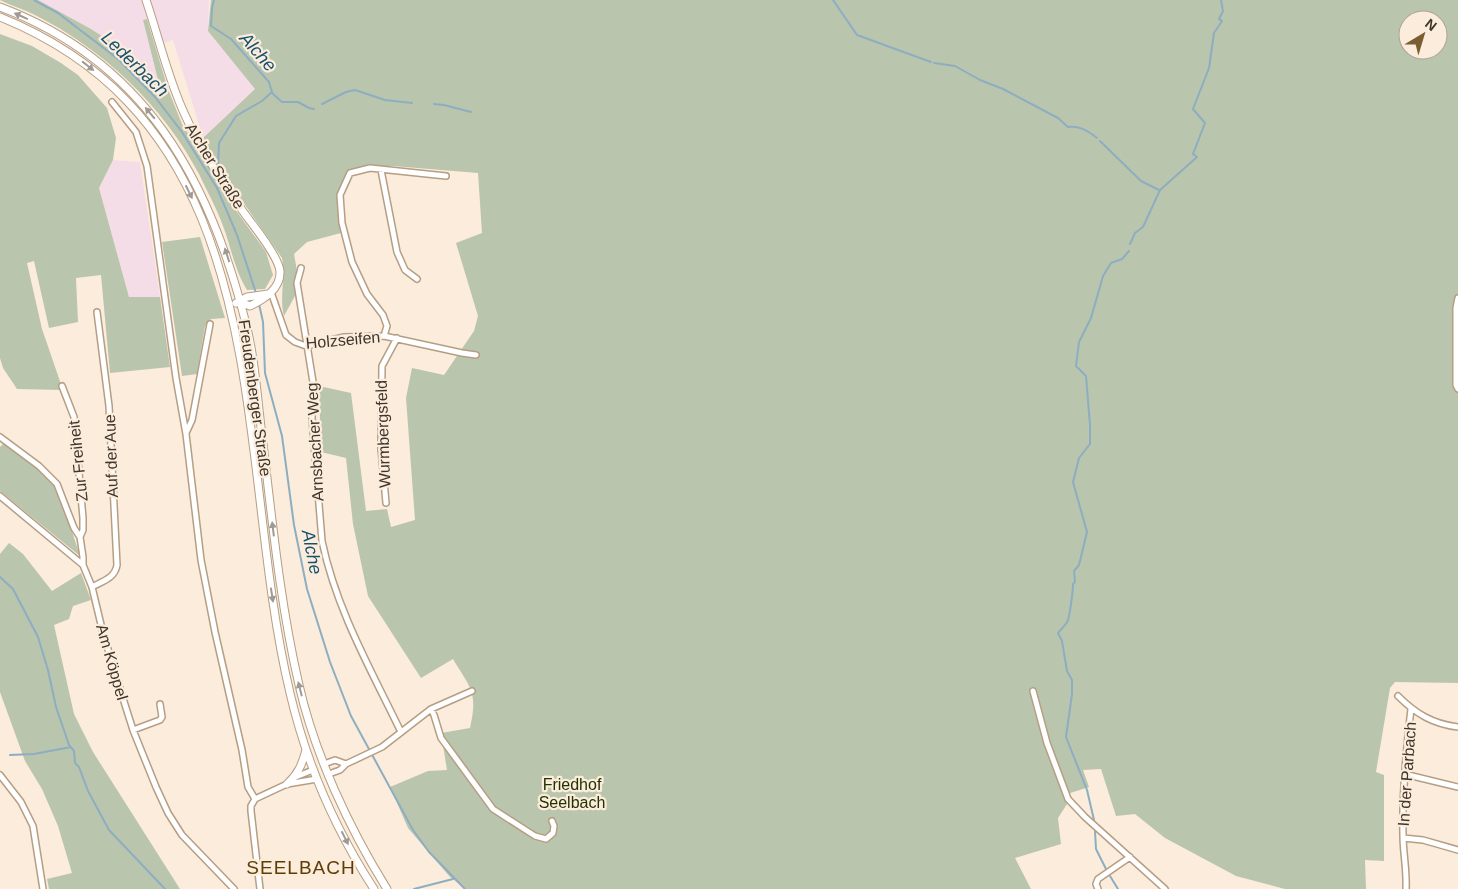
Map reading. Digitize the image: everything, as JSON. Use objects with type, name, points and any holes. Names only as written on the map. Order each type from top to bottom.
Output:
[{"type":"main road","name":"Alcher Straße","points":[[146,0],[179,100],[191,129],[211,165],[278,265],[279,277],[267,295]]},
{"type":"main road","name":"Freudenberger Straße","points":[[0,8],[42,26],[75,46],[118,80],[147,110],[180,154],[205,200],[223,243],[246,321],[286,620],[305,708],[328,774],[365,850],[387,889]]},
{"type":"main road","name":"Freudenberger Straße","points":[[0,17],[45,38],[85,64],[113,87],[151,129],[171,158],[202,220],[230,305],[247,393],[276,621],[290,693],[313,770],[346,841],[374,889]]},
{"type":"main road","points":[[230,305],[251,296],[267,295]]},
{"type":"main road","points":[[240,302],[250,306],[267,295]]},
{"type":"main road","points":[[287,784],[303,764],[306,750]]},
{"type":"main road","points":[[313,770],[324,764]]},
{"type":"main road","points":[[317,779],[328,774]]},
{"type":"street","points":[[112,102],[136,132],[147,166],[176,378],[186,434],[201,560],[242,750],[248,787],[255,799]]},
{"type":"street","points":[[384,336],[387,326],[383,315],[367,294],[352,262],[342,223],[340,194],[350,174],[370,168],[446,176]]},
{"type":"street","points":[[381,170],[397,252],[405,270],[417,278]]},
{"type":"street","name":"Arnsbacher Weg","points":[[301,268],[297,283],[313,382],[312,418],[322,541],[325,555],[339,601],[350,627],[401,732]]},
{"type":"street","name":"Holzseifen","points":[[267,295],[286,335],[295,342],[306,346],[344,337],[384,336],[476,355]]},
{"type":"street","points":[[1458,298],[1456,308],[1456,385],[1458,389]]},
{"type":"street","name":"Auf der Aue","points":[[92,587],[113,576],[117,565],[109,406],[97,312]]},
{"type":"street","points":[[186,434],[192,420],[210,324]]},
{"type":"street","name":"Wurmbergsfeld","points":[[386,503],[381,448],[382,366],[397,338]]},
{"type":"street","name":"Zur Freiheit","points":[[62,386],[71,407],[76,438],[83,518],[83,530],[80,537]]},
{"type":"street","name":"Am Köppel","points":[[0,437],[39,466],[58,484],[74,528],[80,537],[83,557],[82,565],[92,587],[103,633],[133,730],[164,804],[175,825],[194,849],[234,889]]},
{"type":"street","points":[[0,496],[82,565]]},
{"type":"street","points":[[328,774],[340,770],[346,764],[388,743],[430,708],[472,691]]},
{"type":"street","points":[[1033,691],[1047,743],[1068,799],[1085,817],[1165,889]]},
{"type":"street","points":[[1398,696],[1412,709],[1441,725],[1458,727]]},
{"type":"street","points":[[133,730],[160,720],[162,717],[160,704]]},
{"type":"street","points":[[430,708],[441,738],[493,809],[542,839],[546,839],[553,833],[554,826],[552,822]]},
{"type":"street","name":"In der Parbach","points":[[1406,889],[1406,862],[1403,838],[1404,774],[1412,709]]},
{"type":"street","points":[[324,764],[336,760],[346,764]]},
{"type":"street","points":[[293,778],[313,770]]},
{"type":"street","points":[[1404,774],[1458,787]]},
{"type":"street","points":[[0,775],[21,802],[33,826],[44,889]]},
{"type":"street","points":[[260,889],[251,806],[255,799],[287,784],[317,779]]},
{"type":"street","name":"In der Parbach","points":[[1403,838],[1424,840],[1458,850]]},
{"type":"street","points":[[1098,889],[1096,884],[1098,879],[1130,857]]},
{"type":"shaded area","points":[[38,0],[209,0],[208,31],[255,89],[203,138],[173,40],[164,43],[147,19],[143,20],[159,85],[119,47],[91,29]]},
{"type":"shaded area","points":[[113,160],[140,162],[160,297],[129,297],[99,188]]},
{"type":"green space","points":[[0,0],[38,0],[91,29],[119,47],[159,84],[143,20],[147,19],[168,89],[182,124],[235,209],[266,252],[273,275],[265,289],[247,290],[236,267],[221,220],[199,174],[168,125],[149,103],[107,62],[84,45],[35,15]]},
{"type":"green space","name":"Friedhof Seelbach","points":[[211,0],[1458,0],[1458,683],[1395,682],[1390,688],[1376,772],[1384,775],[1384,861],[1365,860],[1366,889],[1285,889],[1236,876],[1165,838],[1135,814],[1116,816],[1101,769],[1083,770],[1089,787],[1067,794],[1067,804],[1058,818],[1061,844],[1015,858],[1031,889],[466,889],[450,877],[408,828],[390,787],[428,771],[447,770],[441,733],[470,728],[473,706],[471,691],[453,659],[421,678],[368,596],[353,524],[346,458],[321,452],[319,386],[351,393],[366,511],[387,509],[391,527],[415,520],[406,398],[412,368],[444,375],[474,331],[478,316],[456,243],[482,233],[478,173],[393,166],[349,170],[338,198],[341,233],[307,242],[294,254],[297,271],[296,294],[284,316],[282,258],[220,169],[203,138],[255,89],[208,31]]},
{"type":"green space","points":[[0,34],[32,46],[61,63],[78,75],[107,108],[116,138],[113,160],[99,188],[129,297],[160,297],[170,367],[110,373],[101,275],[76,278],[78,322],[49,328],[34,261],[27,263],[42,329],[63,390],[17,389],[3,368],[0,358]]},
{"type":"green space","points":[[200,237],[225,318],[211,319],[205,326],[197,374],[182,376],[162,242]]},
{"type":"green space","points":[[4,443],[56,483],[80,556],[0,491],[0,447]]},
{"type":"green space","points":[[9,543],[23,554],[52,591],[81,573],[91,600],[73,606],[69,619],[54,625],[74,714],[93,752],[180,889],[49,889],[47,879],[72,873],[58,826],[42,789],[25,761],[0,692],[0,554]]},
{"type":"waterway","name":"Lederbach","points":[[34,0],[58,13],[118,59],[155,97],[182,132],[217,188],[237,235],[256,293]]},
{"type":"waterway","name":"Alche","points":[[214,0],[211,26],[231,39],[269,82],[272,92],[262,101],[236,116],[219,143],[218,166]]},
{"type":"waterway","points":[[833,0],[857,35],[931,62]]},
{"type":"waterway","points":[[1130,244],[1135,233],[1143,227],[1160,190],[1197,157],[1193,154],[1205,123],[1193,109],[1209,68],[1214,33],[1222,21],[1219,19],[1223,11],[1221,0]]},
{"type":"waterway","points":[[934,63],[955,66],[1058,118],[1068,127],[1083,129],[1097,138]]},
{"type":"waterway","points":[[322,104],[346,92],[355,90],[385,100],[412,103]]},
{"type":"waterway","points":[[272,93],[282,102],[298,102],[314,109]]},
{"type":"waterway","points":[[434,104],[471,112]]},
{"type":"waterway","points":[[1100,141],[1141,181],[1159,190]]},
{"type":"waterway","points":[[1094,820],[1087,790],[1066,737],[1072,680],[1067,671],[1062,641],[1058,633],[1068,620],[1073,584],[1075,582],[1074,571],[1079,565],[1087,532],[1073,482],[1079,458],[1090,444],[1086,376],[1076,366],[1079,342],[1091,318],[1103,276],[1111,263],[1122,259],[1129,251]]},
{"type":"waterway","name":"Alche","points":[[259,304],[263,322],[265,373],[282,436],[294,525],[307,589],[330,662],[351,716],[413,830],[429,852],[465,889]]},
{"type":"waterway","points":[[0,577],[13,589],[38,637],[56,707],[69,745],[74,751],[75,763],[79,767],[88,791],[109,830],[165,889]]},
{"type":"waterway","points":[[10,755],[34,754],[71,747]]},
{"type":"waterway","points":[[1095,831],[1096,849],[1106,869]]},
{"type":"waterway","points":[[1110,876],[1118,889]]},
{"type":"waterway","points":[[414,889],[453,879]]},
{"type":"district","name":"SEELBACH","points":[[301,867]]}]
